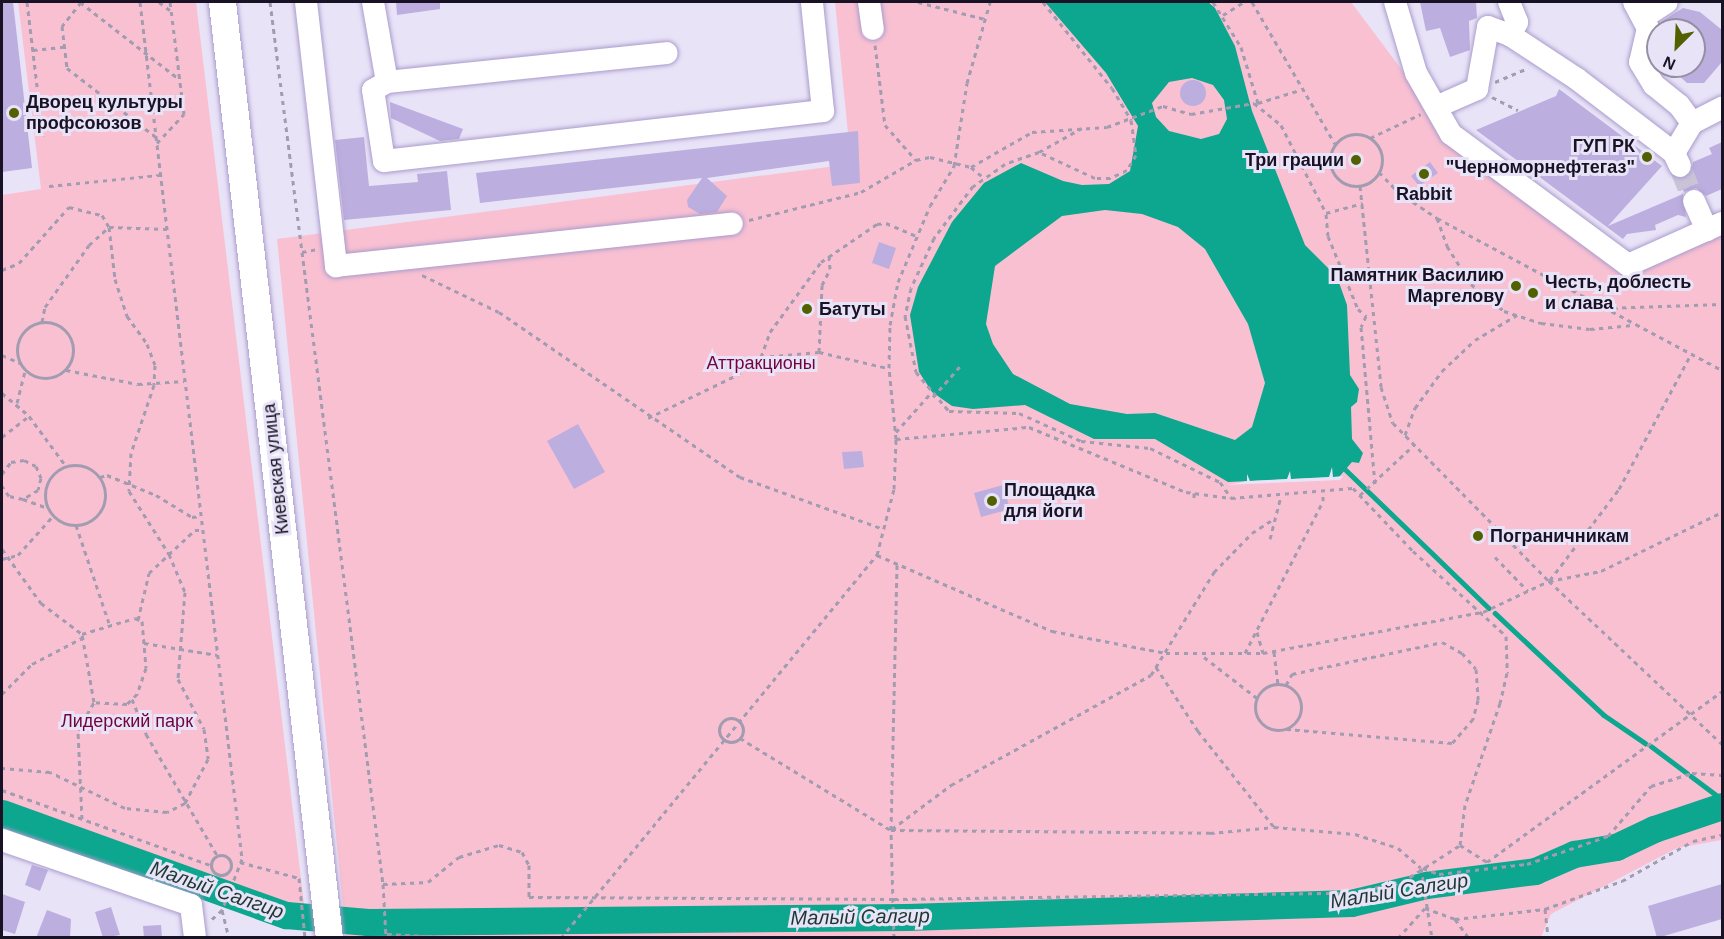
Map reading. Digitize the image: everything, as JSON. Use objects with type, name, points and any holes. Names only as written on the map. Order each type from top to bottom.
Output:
[{"type":"main road","name":"Киевская улица","points":[[222,2],[310,878],[329,938]]},
{"type":"lane","points":[[306,2],[336,266],[732,224]]},
{"type":"lane","points":[[373,2],[387,82]]},
{"type":"lane","points":[[667,53],[387,82],[373,90],[384,161],[824,111],[812,2]]},
{"type":"lane","points":[[869,2],[873,29]]},
{"type":"lane","points":[[1395,2],[1416,73],[1451,134],[1628,265],[1715,227],[1694,201]]},
{"type":"lane","points":[[1509,2],[1517,22],[1510,35]]},
{"type":"lane","points":[[1667,2],[1639,9],[1648,28],[1640,62],[1654,85],[1679,105],[1692,123]]},
{"type":"lane","points":[[1436,107],[1477,89],[1488,27],[1510,35],[1545,62],[1576,79],[1677,160],[1692,123],[1722,108]]},
{"type":"lane","points":[[2,840],[191,905],[195,938]]},
{"type":"path","points":[[27,2],[43,136]]},
{"type":"path","points":[[156,137],[67,68],[62,26],[80,2],[179,79]]},
{"type":"path","points":[[140,2],[218,655],[240,862],[222,910],[230,938]]},
{"type":"path","points":[[159,2],[171,11]]},
{"type":"path","points":[[157,143],[184,114],[170,2]]},
{"type":"path","points":[[270,2],[383,884],[387,936],[468,938]]},
{"type":"path","points":[[918,2],[985,19]]},
{"type":"path","points":[[561,938],[877,555],[894,489],[896,432],[889,368],[890,325],[898,282],[917,236],[954,166],[967,83],[990,2]]},
{"type":"path","points":[[1039,152],[1084,177],[1110,178],[1126,170],[1136,155],[1133,119],[1113,88],[1043,2]]},
{"type":"path","points":[[1213,2],[1241,47],[1256,103],[1281,125],[1326,213],[1328,236],[1358,309],[1366,316],[1361,327],[1375,484]]},
{"type":"path","points":[[1223,15],[1244,2]]},
{"type":"path","points":[[1252,2],[1300,90],[1335,144]]},
{"type":"path","points":[[873,29],[885,125],[916,160]]},
{"type":"path","points":[[33,50],[64,47]]},
{"type":"path","points":[[1477,89],[1545,62]]},
{"type":"path","points":[[1477,89],[1518,110]]},
{"type":"path","points":[[971,167],[999,146],[1032,132],[1085,127],[1133,119],[1164,106],[1191,114],[1256,103],[1300,90]]},
{"type":"path","points":[[1360,186],[1336,177],[1329,160],[1335,144],[1349,135],[1369,138],[1436,107]]},
{"type":"path","points":[[1085,127],[1039,152],[1012,160],[983,177],[953,208],[911,288],[905,316],[909,353],[932,396],[949,411],[1019,413],[1081,441],[1150,448],[1220,482],[1231,498]]},
{"type":"path","points":[[1369,138],[1380,149],[1379,172],[1398,192],[1437,218],[1690,356],[1722,370]]},
{"type":"path","points":[[732,224],[861,192],[916,160],[930,157],[954,166],[971,167],[983,177]]},
{"type":"path","points":[[1360,186],[1379,172]]},
{"type":"path","points":[[49,186],[160,175]]},
{"type":"path","points":[[1360,186],[1385,408],[1414,445],[1549,581],[1688,715],[1722,744]]},
{"type":"path","points":[[1326,213],[1363,202]]},
{"type":"path","points":[[2,270],[19,263],[69,207],[102,215],[109,226],[115,279],[127,316],[147,344],[155,365],[154,385],[135,434],[129,484],[135,502],[169,554],[187,604],[178,649],[178,679],[208,741],[205,773],[185,803],[168,812],[124,808],[50,772],[2,768]]},
{"type":"path","points":[[1437,218],[1447,246],[1472,284],[1504,311],[1590,329],[1635,325]]},
{"type":"path","points":[[761,357],[770,332],[807,276],[829,255],[877,225],[886,223],[917,236]]},
{"type":"path","points":[[20,363],[20,337],[42,322],[45,307],[89,245],[109,226],[167,229]]},
{"type":"path","points":[[819,352],[822,285],[830,269],[829,255]]},
{"type":"path","points":[[390,260],[499,312],[648,418],[740,477],[884,529]]},
{"type":"path","points":[[1602,308],[1722,304]]},
{"type":"path","points":[[1405,435],[1415,408],[1442,371],[1474,340],[1517,315]]},
{"type":"path","points":[[42,322],[61,327],[73,343],[66,370]]},
{"type":"path","points":[[648,418],[737,375],[761,357],[819,352],[889,368]]},
{"type":"path","points":[[2,355],[20,363],[26,371],[41,379],[66,370],[154,385],[185,381]]},
{"type":"path","points":[[1549,581],[1619,489],[1690,356]]},
{"type":"path","points":[[896,432],[962,364]]},
{"type":"path","points":[[17,403],[26,371]]},
{"type":"path","points":[[2,393],[17,403],[29,416],[66,466]]},
{"type":"path","points":[[2,437],[29,416]]},
{"type":"path","points":[[896,439],[1029,427],[1194,493],[1231,498],[1281,496],[1353,488],[1413,551],[1483,612],[1506,636],[1507,673],[1465,805],[1460,845]]},
{"type":"path","points":[[1360,495],[1365,494],[1414,445]]},
{"type":"path","points":[[2,474],[11,462],[24,460],[36,466],[40,485]]},
{"type":"path","points":[[46,486],[66,466],[84,466],[100,477],[129,484],[192,517],[201,516]]},
{"type":"path","points":[[2,486],[9,496],[48,508],[54,515],[76,525],[93,519],[104,504],[100,477]]},
{"type":"path","points":[[23,499],[40,485],[46,486]]},
{"type":"path","points":[[46,486],[48,508]]},
{"type":"path","points":[[1245,654],[1323,501],[1323,491]]},
{"type":"path","points":[[1194,493],[1194,501]]},
{"type":"path","points":[[1270,539],[1281,496]]},
{"type":"path","points":[[877,555],[1052,631],[1166,653],[1202,656],[1245,654],[1274,652],[1483,612],[1549,581],[1601,571],[1722,512]]},
{"type":"path","points":[[2,559],[18,555],[54,515]]},
{"type":"path","points":[[891,830],[951,785],[1151,675],[1214,572],[1252,532],[1275,518]]},
{"type":"path","points":[[76,525],[109,623]]},
{"type":"path","points":[[1488,530],[1493,525]]},
{"type":"path","points":[[94,702],[104,706],[132,699],[143,681],[144,643],[138,620],[147,577],[195,530],[202,530]]},
{"type":"path","points":[[2,549],[41,603],[82,636],[94,702],[78,730],[82,819]]},
{"type":"path","points":[[1495,557],[1528,591]]},
{"type":"path","points":[[894,938],[891,830],[897,565]]},
{"type":"path","points":[[2,694],[32,664],[82,636],[109,623],[138,620]]},
{"type":"path","points":[[1257,632],[1263,653]]},
{"type":"path","points":[[1202,656],[1257,698],[1262,723],[1269,729],[1452,743],[1473,719],[1478,700],[1476,669],[1462,653],[1442,642],[1292,674],[1286,685]]},
{"type":"path","points":[[144,643],[218,655]]},
{"type":"path","points":[[1274,652],[1278,684]]},
{"type":"path","points":[[1156,667],[1198,731],[1274,827]]},
{"type":"path","points":[[1257,698],[1278,684],[1286,685],[1294,690],[1302,707],[1295,724],[1287,729]]},
{"type":"path","points":[[1487,862],[1722,691]]},
{"type":"path","points":[[132,699],[185,803],[217,855]]},
{"type":"path","points":[[724,741],[719,733],[722,722],[729,718],[739,721],[743,730],[740,738]]},
{"type":"path","points":[[724,741],[740,738],[891,830],[1210,833],[1274,827],[1355,834],[1398,848],[1421,868],[1439,874],[1527,864],[1608,837],[1651,786],[1692,773],[1722,775]]},
{"type":"path","points":[[2,790],[210,865],[219,875],[230,869]]},
{"type":"path","points":[[1425,908],[1455,919],[1545,909],[1622,881],[1693,841],[1722,835]]},
{"type":"path","points":[[383,884],[428,882],[459,857],[499,844],[522,852],[529,865],[529,897],[597,895],[893,901],[1349,892],[1402,882],[1460,845]]},
{"type":"path","points":[[1460,845],[1487,862],[1488,869]]},
{"type":"path","points":[[210,865],[217,855]]},
{"type":"path","points":[[217,855],[225,855],[230,869],[237,872]]},
{"type":"path","points":[[240,862],[310,878],[304,938]]},
{"type":"path","points":[[1421,868],[1425,908],[1432,938]]},
{"type":"path","points":[[1398,938],[1425,908]]},
{"type":"path","points":[[1545,909],[1548,938]]},
{"type":"path","points":[[1455,919],[1469,938]]},
{"type":"path","points":[[1365,938],[1386,938]]},
{"type":"green space","name":"Лидерский парк","points":[[18,2],[196,2],[305,912],[288,914],[2,809],[2,195],[41,189]]},
{"type":"green space","name":"Аттракционы","points":[[835,2],[1351,2],[1429,106],[1620,271],[1722,229],[1722,840],[1677,848],[1551,914],[1541,937],[346,937],[277,239],[851,164]]},
{"type":"shaded area","points":[[1045,2],[1208,2],[1215,8],[1235,46],[1252,111],[1305,245],[1337,277],[1347,305],[1350,375],[1359,389],[1357,402],[1351,407],[1352,439],[1363,453],[1359,463],[1352,462],[1339,477],[1228,482],[1155,439],[1094,439],[1025,405],[973,409],[952,406],[932,392],[919,372],[910,315],[918,287],[952,222],[984,183],[1021,163],[1063,181],[1082,185],[1109,184],[1130,171],[1138,126],[1106,73]],"holes":[[[1192,78],[1213,85],[1224,100],[1227,119],[1219,134],[1201,139],[1169,131],[1156,117],[1152,103],[1169,82]],[[1105,210],[1142,214],[1178,227],[1205,249],[1248,324],[1265,383],[1252,427],[1235,440],[1155,413],[1127,414],[1070,404],[1013,374],[993,344],[986,324],[995,266],[1062,216]]]},
{"type":"pier","points":[[1332,467],[1333,477],[1343,476],[1340,480],[1227,485],[1247,481],[1247,474],[1250,481],[1287,479],[1290,471],[1291,479],[1329,477]]},
{"type":"building","name":"Дворец культуры профсоюзов","points":[[2,2],[13,2],[32,168],[2,172]]},
{"type":"building","points":[[396,2],[440,2],[440,9],[397,15]]},
{"type":"building","points":[[1420,2],[1476,2],[1477,18],[1469,21],[1470,50],[1450,57],[1440,28],[1426,31]]},
{"type":"building","points":[[1683,8],[1700,12],[1722,30],[1721,63],[1704,83],[1687,83],[1681,78],[1706,78],[1706,18],[1667,18]]},
{"type":"building","points":[[1193,80],[1202,84],[1206,93],[1202,102],[1193,106],[1184,102],[1180,93],[1184,84]]},
{"type":"building","points":[[1559,89],[1662,166],[1608,226],[1683,194],[1686,217],[1678,215],[1655,225],[1656,230],[1627,234],[1623,239],[1476,130],[1556,96]]},
{"type":"building","points":[[390,102],[463,129],[459,139],[440,141],[391,118]]},
{"type":"building","points":[[858,131],[860,183],[832,186],[829,161],[707,178],[727,196],[717,212],[700,214],[688,207],[687,200],[702,178],[480,203],[476,173]]},
{"type":"building","points":[[364,137],[369,186],[418,182],[417,174],[447,171],[451,210],[344,220],[335,140]]},
{"type":"building","points":[[1722,142],[1722,189],[1706,196],[1696,188],[1684,192],[1679,179],[1691,174],[1693,162],[1712,154],[1709,148]]},
{"type":"building","name":"Rabbit","points":[[1430,162],[1438,173],[1419,186],[1411,176]]},
{"type":"building","points":[[879,242],[896,248],[889,269],[872,263]]},
{"type":"building","points":[[578,424],[605,472],[574,489],[547,441]]},
{"type":"building","points":[[862,451],[864,467],[844,469],[842,452]]},
{"type":"building","name":"Площадка для йоги","points":[[1003,485],[1010,509],[981,517],[974,493]]},
{"type":"building","points":[[32,865],[48,870],[40,891],[25,885]]},
{"type":"building","points":[[1722,884],[1722,919],[1657,938],[1648,906]]},
{"type":"building","points":[[2,894],[25,902],[15,934],[2,930]]},
{"type":"building","points":[[111,907],[120,935],[103,938],[95,912]]},
{"type":"building","points":[[47,910],[71,919],[70,938],[36,938]]},
{"type":"building","points":[[161,925],[162,938],[144,938],[143,926]]},
{"type":"waterway","points":[[1345,469],[1489,608]]},
{"type":"waterway","points":[[1495,613],[1604,715],[1645,743]]},
{"type":"waterway","points":[[1651,746],[1687,773]]},
{"type":"waterway","points":[[1691,776],[1722,799]]},
{"type":"waterway","name":"Малый Салгир","points":[[2,813],[286,915],[368,922],[907,917],[1351,903],[1426,885],[1535,871],[1574,854],[1616,847],[1654,829],[1722,806]]},
{"type":"tunnel","points":[[1680,167],[1694,201]]},
{"type":"place","name":"Дворец культуры профсоюзов","points":[[14,113]]},
{"type":"place","name":"ГУП РК \"Черноморнефтегаз\"","points":[[1647,157]]},
{"type":"place","name":"Три грации","points":[[1356,160]]},
{"type":"place","name":"Rabbit","points":[[1424,174]]},
{"type":"place","name":"Памятник Василию Маргелову","points":[[1516,286]]},
{"type":"place","name":"Честь, доблесть и слава","points":[[1533,293]]},
{"type":"place","name":"Батуты","points":[[807,309]]},
{"type":"place","name":"Площадка для йоги","points":[[992,501]]},
{"type":"place","name":"Пограничникам","points":[[1478,536]]}]
